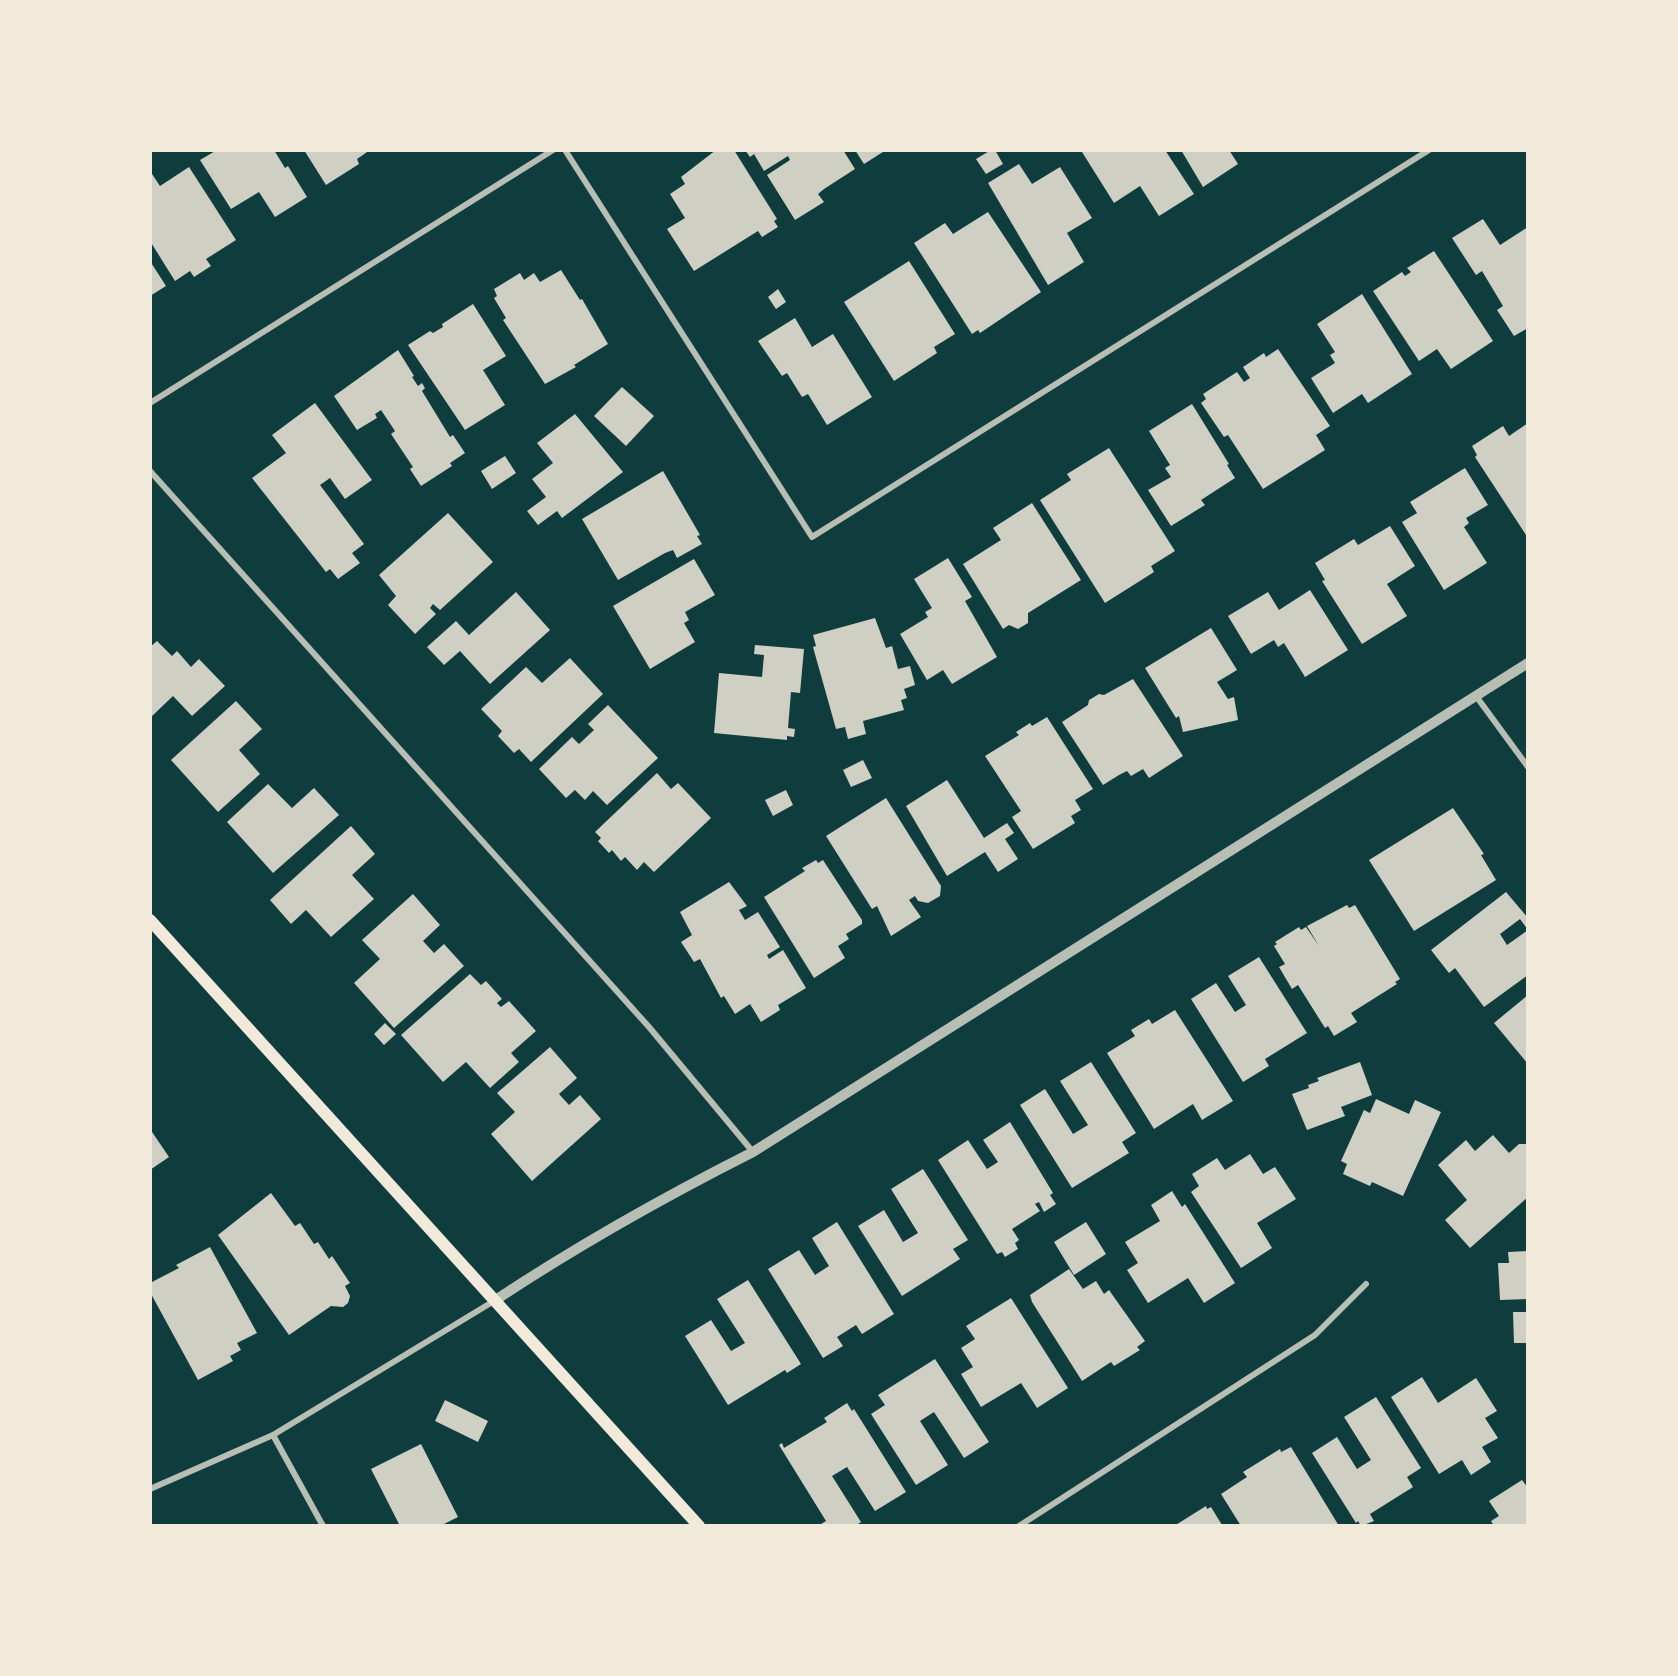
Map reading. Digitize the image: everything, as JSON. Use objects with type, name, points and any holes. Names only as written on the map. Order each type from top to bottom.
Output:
[{"type":"main road","points":[[150,920],[699,1526]]},
{"type":"street","points":[[150,403],[553,150]]},
{"type":"street","points":[[565,150],[812,537],[1429,150]]},
{"type":"street","points":[[150,471],[649,1027],[753,1152]]},
{"type":"street","points":[[150,1489],[273,1435],[494,1301],[550,1264],[664,1197],[753,1152],[1528,663]]},
{"type":"street","points":[[1476,696],[1528,767]]},
{"type":"street","points":[[1019,1526],[1315,1335],[1366,1284]]},
{"type":"street","points":[[273,1435],[323,1526]]},
{"type":"building","points":[[217,150],[274,150],[285,168],[288,166],[307,197],[275,217],[259,192],[231,209],[200,160]]},
{"type":"building","points":[[304,150],[370,150],[357,159],[359,164],[326,185]]},
{"type":"building","points":[[716,150],[734,150],[777,219],[774,221],[778,227],[762,237],[758,231],[694,271],[667,229],[685,218],[670,194],[685,184],[681,177]]},
{"type":"building","points":[[745,150],[843,150],[855,169],[818,194],[824,202],[795,220],[767,175],[790,160],[788,156],[764,171],[754,154],[750,157]]},
{"type":"building","points":[[855,150],[886,150],[864,164]]},
{"type":"building","points":[[995,150],[1003,164],[986,174],[976,159]]},
{"type":"building","points":[[1085,150],[1165,150],[1194,194],[1159,216],[1140,186],[1114,203],[1082,152]]},
{"type":"building","points":[[1181,150],[1229,150],[1238,164],[1203,187]]},
{"type":"building","points":[[1019,164],[1032,184],[1060,167],[1092,218],[1067,233],[1084,262],[1048,285],[988,183]]},
{"type":"building","points":[[189,167],[236,240],[206,259],[211,266],[194,277],[190,271],[175,281],[150,241],[150,171],[160,186]]},
{"type":"building","points":[[988,212],[1041,292],[980,333],[978,330],[972,334],[914,243],[945,223],[953,234]]},
{"type":"building","points":[[1483,219],[1500,245],[1528,227],[1528,328],[1514,336],[1497,310],[1503,306],[1482,271],[1476,275],[1452,238]]},
{"type":"building","points":[[1434,251],[1493,341],[1451,369],[1437,349],[1419,361],[1373,291],[1402,272],[1405,276],[1411,272],[1407,268]]},
{"type":"building","points":[[150,261],[166,286],[150,296]]},
{"type":"building","points":[[909,261],[955,334],[934,347],[937,353],[894,381],[844,302]]},
{"type":"building","points":[[561,270],[580,300],[582,299],[608,344],[574,365],[576,367],[545,384],[503,320],[506,318],[494,298],[497,296],[494,289],[520,273],[524,280],[534,273],[540,282]]},
{"type":"building","points":[[778,289],[786,302],[776,309],[768,297]]},
{"type":"building","points":[[1362,294],[1412,374],[1368,403],[1362,394],[1333,413],[1311,378],[1335,363],[1330,355],[1335,352],[1317,324]]},
{"type":"building","points":[[473,304],[506,356],[483,370],[505,405],[465,430],[408,345],[430,331],[433,333],[443,327],[442,324]]},
{"type":"building","points":[[795,318],[812,347],[833,334],[872,397],[827,425],[808,394],[802,397],[787,373],[782,376],[758,341]]},
{"type":"building","points":[[1278,349],[1330,426],[1316,435],[1325,450],[1263,489],[1228,435],[1224,437],[1201,403],[1206,399],[1203,394],[1237,372],[1244,382],[1250,378],[1243,367],[1264,353],[1266,357]]},
{"type":"building","points":[[398,350],[418,386],[422,383],[425,388],[422,391],[450,437],[453,435],[465,453],[450,463],[452,466],[421,486],[410,469],[413,467],[391,434],[395,431],[381,410],[375,414],[377,418],[357,430],[334,396]]},
{"type":"building","points":[[622,387],[654,416],[626,446],[594,416]]},
{"type":"building","points":[[315,403],[372,480],[345,499],[330,478],[320,485],[364,544],[352,553],[360,563],[338,579],[330,569],[326,572],[252,478],[286,453],[272,435]]},
{"type":"building","points":[[1192,404],[1229,464],[1227,465],[1235,478],[1201,500],[1205,505],[1171,526],[1148,490],[1171,477],[1165,468],[1170,465],[1149,431]]},
{"type":"building","points":[[575,414],[623,472],[562,518],[557,511],[538,525],[527,511],[546,497],[532,479],[553,463],[537,443]]},
{"type":"building","points":[[1528,423],[1528,538],[1475,457],[1477,455],[1472,446],[1503,426],[1509,436]]},
{"type":"building","points":[[1109,448],[1175,551],[1151,566],[1154,572],[1105,603],[1040,500],[1071,480],[1067,474]]},
{"type":"building","points":[[505,456],[516,473],[492,489],[481,471]]},
{"type":"building","points":[[1465,468],[1488,505],[1466,518],[1469,523],[1464,527],[1487,563],[1444,590],[1402,522],[1417,513],[1410,502]]},
{"type":"building","points":[[663,471],[700,535],[697,536],[702,544],[677,558],[673,550],[665,553],[618,580],[582,519]]},
{"type":"building","points":[[1032,503],[1081,580],[1028,613],[1028,623],[1018,629],[1009,625],[1003,629],[963,564],[1001,540],[993,528]]},
{"type":"building","points":[[448,513],[493,562],[440,610],[433,604],[430,608],[436,614],[415,634],[388,605],[396,596],[379,575]]},
{"type":"building","points":[[1390,526],[1415,566],[1387,584],[1407,616],[1362,644],[1322,581],[1325,580],[1315,563],[1354,539],[1358,545]]},
{"type":"building","points":[[948,558],[972,597],[965,601],[997,657],[952,684],[943,670],[927,680],[900,634],[928,617],[925,612],[932,608],[914,579]]},
{"type":"building","points":[[694,559],[715,595],[685,612],[689,620],[684,623],[695,642],[650,669],[613,606]]},
{"type":"building","points":[[1310,590],[1348,650],[1305,677],[1284,643],[1278,647],[1274,640],[1251,654],[1228,616],[1268,592],[1279,610]]},
{"type":"building","points":[[516,592],[550,630],[490,684],[460,651],[444,665],[427,647],[456,621],[469,635]]},
{"type":"building","points":[[875,618],[886,648],[892,646],[898,669],[910,666],[915,685],[904,689],[907,698],[901,700],[904,710],[863,721],[866,734],[848,739],[845,727],[836,729],[813,647],[816,646],[813,635]]},
{"type":"building","points":[[1211,628],[1237,670],[1217,682],[1228,699],[1234,697],[1238,720],[1183,732],[1179,716],[1176,718],[1145,668]]},
{"type":"building","points":[[157,641],[172,656],[177,651],[191,667],[199,659],[225,686],[192,716],[173,696],[150,718],[150,647]]},
{"type":"building","points":[[755,645],[804,649],[800,693],[791,692],[788,728],[795,729],[794,737],[787,736],[787,740],[714,733],[719,673],[762,677],[764,655],[754,654]]},
{"type":"building","points":[[570,658],[603,694],[531,762],[519,749],[514,753],[498,736],[502,731],[481,709],[526,667],[542,683]]},
{"type":"building","points":[[1133,679],[1183,756],[1149,778],[1143,769],[1131,776],[1127,771],[1103,785],[1062,722],[1088,705],[1089,700],[1099,694],[1104,695]]},
{"type":"building","points":[[236,701],[262,729],[239,750],[260,774],[218,812],[171,760]]},
{"type":"building","points":[[608,705],[658,758],[607,805],[593,791],[585,800],[575,790],[566,798],[539,769],[572,737],[579,744],[594,730],[588,724]]},
{"type":"building","points":[[1047,717],[1093,789],[1075,800],[1081,810],[1071,816],[1075,823],[1033,849],[1012,817],[1021,811],[985,756],[1019,735],[1016,732],[1030,723],[1032,726]]},
{"type":"building","points":[[863,760],[872,778],[851,787],[843,770]]},
{"type":"building","points":[[657,773],[671,789],[678,783],[711,818],[654,872],[644,862],[637,870],[625,857],[621,861],[612,850],[609,853],[598,841],[601,838],[595,832]]},
{"type":"building","points":[[947,780],[984,838],[1007,823],[1014,833],[1005,839],[1018,859],[998,872],[985,852],[947,876],[906,806]]},
{"type":"building","points":[[268,784],[292,808],[314,788],[339,815],[273,873],[227,822]]},
{"type":"building","points":[[786,790],[793,805],[773,816],[765,800]]},
{"type":"building","points":[[886,798],[941,886],[940,896],[928,903],[918,901],[915,896],[909,900],[921,917],[891,936],[877,906],[872,909],[826,836]]},
{"type":"building","points":[[1453,808],[1484,854],[1481,855],[1496,880],[1414,931],[1369,860]]},
{"type":"building","points":[[351,826],[375,854],[352,875],[374,899],[331,937],[306,910],[291,924],[270,900]]},
{"type":"building","points":[[816,860],[818,863],[823,860],[862,920],[862,924],[846,934],[849,939],[838,946],[845,958],[814,978],[764,897],[805,871],[802,868]]},
{"type":"building","points":[[729,882],[747,906],[739,910],[745,920],[758,912],[780,947],[767,955],[769,959],[783,950],[806,988],[778,1005],[780,1010],[761,1022],[750,1004],[735,1014],[724,996],[721,998],[700,959],[694,962],[681,942],[692,935],[680,912]]},
{"type":"building","points":[[1506,892],[1528,918],[1528,930],[1528,975],[1484,1007],[1455,968],[1449,973],[1431,950]],"holes":[[[1520,919],[1528,930],[1507,945],[1500,934]]]},
{"type":"building","points":[[413,894],[440,925],[423,941],[434,953],[444,944],[464,966],[394,1028],[354,983],[380,959],[362,940]]},
{"type":"building","points":[[1347,905],[1349,908],[1355,905],[1400,979],[1395,982],[1397,984],[1351,1013],[1357,1022],[1334,1036],[1328,1026],[1325,1028],[1298,985],[1292,989],[1279,967],[1285,964],[1274,946],[1277,944],[1275,942],[1299,927],[1301,930],[1306,927],[1319,946],[1307,926]]},
{"type":"building","points":[[1259,957],[1307,1033],[1265,1059],[1269,1066],[1243,1082],[1191,999],[1216,983],[1235,1012],[1246,1005],[1228,976]]},
{"type":"building","points":[[470,974],[481,985],[486,981],[502,999],[497,1003],[501,1007],[509,1001],[536,1031],[511,1053],[519,1062],[490,1088],[466,1062],[443,1082],[401,1035]]},
{"type":"building","points":[[1528,995],[1528,1064],[1494,1023]]},
{"type":"building","points":[[1175,1010],[1233,1101],[1202,1120],[1193,1104],[1154,1129],[1107,1053],[1135,1036],[1131,1030],[1149,1019],[1152,1024]]},
{"type":"building","points":[[385,1023],[396,1034],[384,1045],[374,1034]]},
{"type":"building","points":[[550,1047],[577,1078],[559,1094],[569,1105],[580,1095],[601,1119],[532,1181],[491,1134],[515,1112],[497,1093]]},
{"type":"building","points":[[1091,1062],[1136,1133],[1122,1142],[1129,1153],[1072,1188],[1020,1105],[1045,1089],[1073,1134],[1088,1125],[1060,1081]]},
{"type":"building","points":[[1360,1062],[1372,1095],[1341,1107],[1345,1116],[1307,1130],[1292,1094],[1309,1088],[1308,1085],[1319,1081],[1317,1078]]},
{"type":"building","points":[[1376,1099],[1409,1114],[1415,1100],[1441,1112],[1403,1196],[1372,1182],[1370,1186],[1343,1174],[1347,1164],[1341,1161],[1364,1110],[1370,1113]]},
{"type":"building","points":[[1010,1122],[1053,1193],[1050,1195],[1056,1204],[1044,1212],[1039,1202],[1035,1204],[1040,1211],[1012,1229],[1019,1240],[1015,1243],[1018,1249],[1005,1257],[1002,1252],[997,1254],[938,1160],[968,1140],[987,1169],[998,1162],[983,1140]]},
{"type":"building","points":[[150,1129],[169,1157],[150,1170]]},
{"type":"building","points":[[1493,1135],[1509,1153],[1519,1144],[1528,1144],[1528,1197],[1470,1248],[1445,1220],[1467,1200],[1438,1165],[1466,1140],[1475,1151]]},
{"type":"building","points":[[1250,1154],[1263,1174],[1275,1167],[1296,1199],[1257,1223],[1272,1248],[1241,1268],[1191,1192],[1199,1186],[1192,1174],[1217,1158],[1225,1170]]},
{"type":"building","points":[[923,1169],[968,1240],[953,1249],[960,1259],[902,1296],[858,1226],[884,1210],[903,1242],[918,1233],[891,1189]]},
{"type":"building","points":[[1172,1191],[1182,1207],[1185,1204],[1235,1283],[1204,1303],[1188,1278],[1148,1303],[1127,1270],[1138,1263],[1125,1242],[1160,1221],[1151,1205]]},
{"type":"building","points":[[271,1193],[295,1226],[300,1223],[314,1244],[318,1242],[329,1259],[332,1256],[350,1283],[345,1286],[350,1296],[348,1303],[343,1307],[331,1306],[289,1335],[218,1235]]},
{"type":"building","points":[[837,1222],[894,1314],[862,1334],[856,1325],[837,1337],[843,1346],[823,1358],[768,1269],[799,1250],[815,1275],[829,1266],[812,1238]]},
{"type":"building","points":[[1086,1222],[1106,1254],[1074,1275],[1054,1242]]},
{"type":"building","points":[[210,1247],[257,1333],[237,1343],[241,1350],[230,1356],[233,1361],[198,1380],[150,1292],[150,1283],[179,1268],[176,1265]]},
{"type":"building","points":[[1528,1251],[1528,1299],[1500,1300],[1498,1263],[1509,1263],[1508,1252]]},
{"type":"building","points":[[1069,1269],[1083,1289],[1096,1281],[1104,1294],[1109,1290],[1145,1341],[1137,1347],[1140,1350],[1114,1366],[1111,1362],[1082,1381],[1032,1302],[1030,1295]]},
{"type":"building","points":[[748,1280],[801,1364],[787,1373],[785,1370],[728,1405],[685,1336],[711,1320],[731,1351],[745,1343],[717,1299]]},
{"type":"building","points":[[1011,1298],[1068,1388],[1037,1408],[1021,1383],[981,1407],[961,1374],[973,1367],[961,1348],[975,1339],[966,1326]]},
{"type":"building","points":[[1513,1312],[1528,1312],[1528,1343],[1514,1343]]},
{"type":"building","points":[[935,1359],[989,1442],[964,1458],[934,1412],[920,1421],[948,1465],[916,1485],[871,1414],[885,1405],[878,1395]]},
{"type":"building","points":[[1422,1377],[1438,1403],[1476,1378],[1497,1411],[1485,1418],[1498,1438],[1482,1447],[1491,1462],[1471,1475],[1462,1460],[1439,1474],[1391,1397]]},
{"type":"building","points":[[1376,1397],[1421,1468],[1407,1477],[1413,1487],[1370,1514],[1374,1521],[1361,1526],[1358,1521],[1356,1523],[1312,1453],[1337,1437],[1357,1469],[1371,1460],[1344,1417]]},
{"type":"building","points":[[445,1400],[488,1421],[478,1442],[435,1421]]},
{"type":"building","points":[[847,1403],[852,1411],[854,1409],[906,1492],[875,1511],[847,1467],[832,1476],[861,1522],[855,1526],[818,1526],[826,1521],[779,1445],[782,1443],[784,1448],[827,1422],[824,1418]]},
{"type":"building","points":[[421,1444],[458,1517],[440,1526],[400,1526],[371,1469]]},
{"type":"building","points":[[1291,1447],[1339,1526],[1241,1526],[1221,1494],[1247,1477],[1243,1472],[1280,1449],[1281,1452]]},
{"type":"building","points":[[1522,1480],[1528,1488],[1528,1526],[1494,1526],[1491,1521],[1499,1516],[1489,1501]]},
{"type":"building","points":[[1206,1506],[1207,1509],[1211,1507],[1222,1525],[1174,1526]]}]
